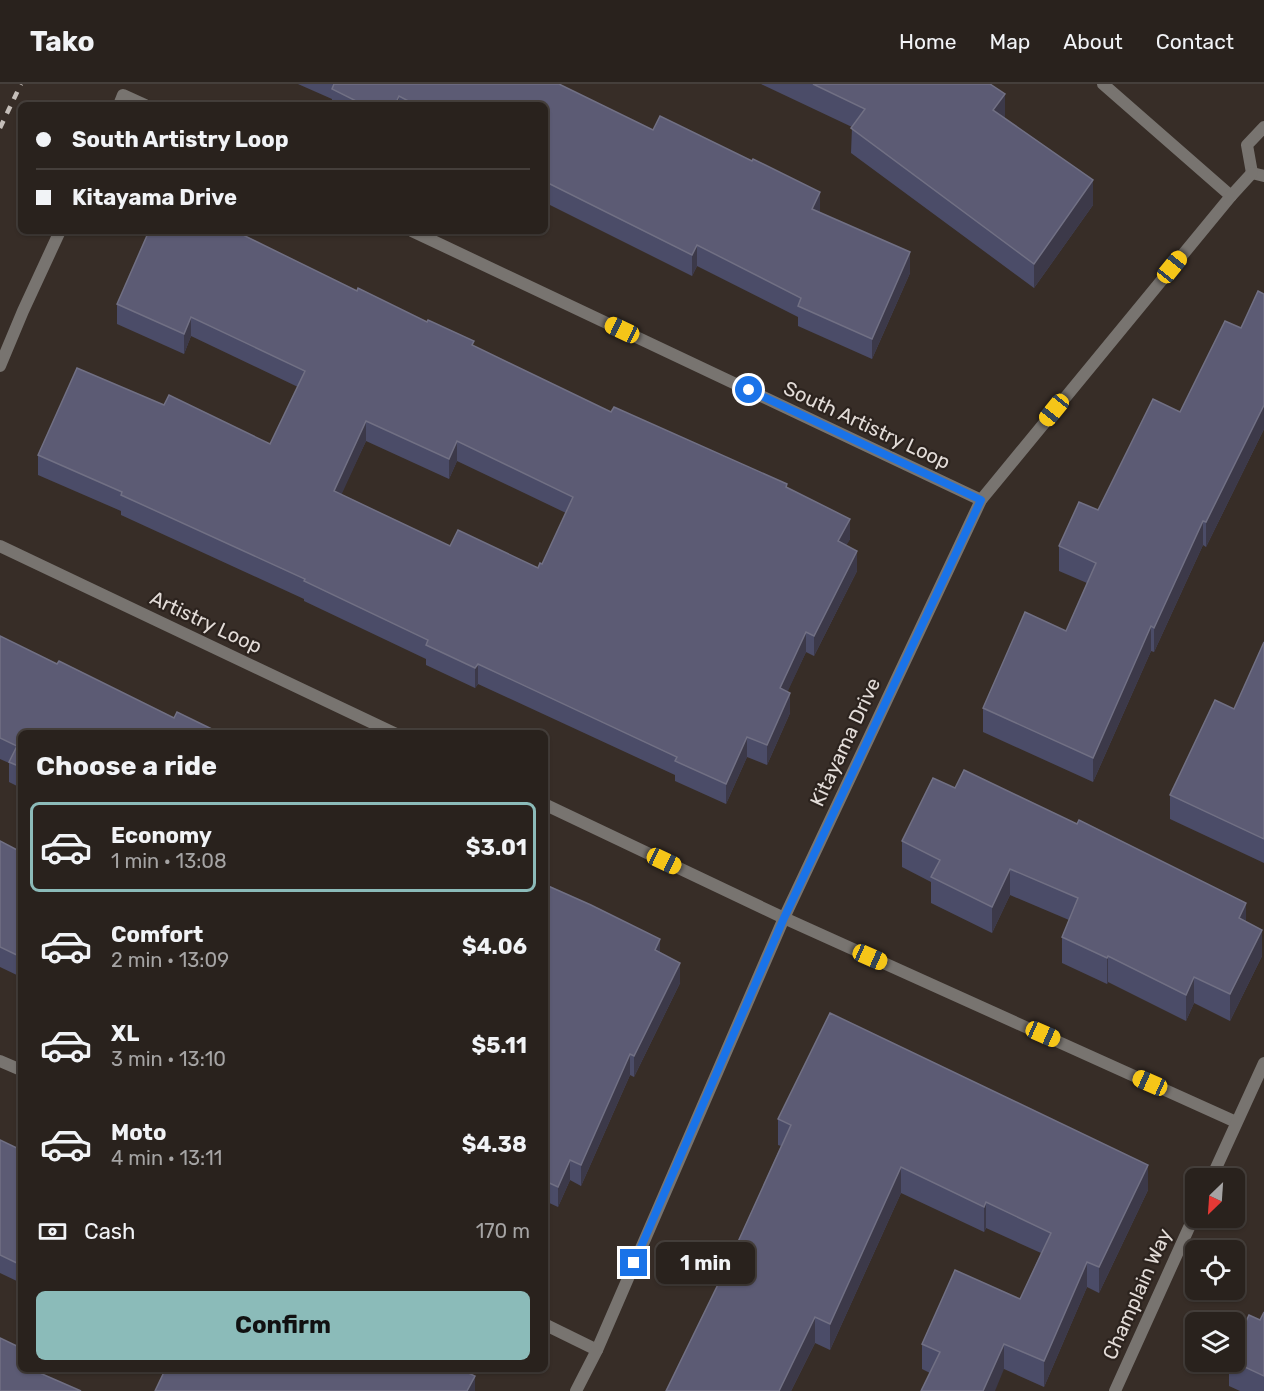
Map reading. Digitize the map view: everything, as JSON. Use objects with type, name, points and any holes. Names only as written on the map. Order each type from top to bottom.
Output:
[{"type":"street","points":[[1103,84],[1231,196]]},
{"type":"street","points":[[120,102],[123,95],[138,102]]},
{"type":"street","name":"Kitayama Drive","points":[[576,1391],[597,1350],[784,918],[981,500],[1231,196],[1258,174],[1247,145],[1264,127]]},
{"type":"street","points":[[0,366],[59,234]]},
{"type":"street","name":"South Artistry Loop","points":[[418,234],[981,500]]},
{"type":"street","name":"Artistry Loop","points":[[0,546],[388,730]]},
{"type":"street","points":[[548,806],[784,918],[1236,1122]]},
{"type":"street","points":[[0,1061],[18,1069]]},
{"type":"street","points":[[1216,1168],[1264,1063]]},
{"type":"street","name":"Champlain Way","points":[[1115,1391],[1189,1228]]},
{"type":"street","points":[[548,1326],[597,1350]]},
{"type":"building","points":[[334,84],[559,84],[653,130],[660,116],[752,161],[753,159],[820,192],[812,209],[910,252],[872,339],[798,306],[801,298],[697,245],[692,255],[548,183],[548,102],[410,102],[399,96],[396,102],[358,102],[332,89]]},
{"type":"building","points":[[813,84],[990,84],[1005,94],[993,110],[1093,180],[1034,264],[851,128],[865,109]]},
{"type":"building","points":[[148,234],[241,234],[357,291],[358,288],[427,322],[428,320],[474,341],[472,345],[611,412],[614,407],[787,484],[786,487],[850,519],[838,541],[857,551],[814,636],[806,632],[780,688],[790,693],[767,745],[747,737],[726,784],[675,761],[677,757],[478,664],[475,668],[426,645],[428,640],[304,581],[305,579],[121,495],[122,492],[38,455],[77,368],[164,405],[169,395],[270,444],[305,371],[191,317],[184,334],[117,304]],"holes":[[[366,421],[449,459],[457,441],[573,497],[542,564],[540,563],[538,568],[458,530],[450,546],[334,491]]]},
{"type":"building","points":[[1258,291],[1264,294],[1264,405],[1206,522],[1203,521],[1154,628],[1151,626],[1093,758],[983,708],[1025,612],[1066,631],[1096,563],[1059,546],[1079,502],[1098,510],[1153,399],[1180,412],[1225,321],[1241,328]]},
{"type":"building","points":[[0,636],[57,664],[59,661],[174,718],[177,712],[214,730],[18,730],[18,766],[9,762],[17,746],[0,738]]},
{"type":"building","points":[[1264,642],[1264,839],[1170,795],[1215,700],[1234,709]]},
{"type":"building","points":[[964,770],[1077,824],[1079,820],[1246,903],[1239,918],[1262,930],[1230,994],[1194,977],[1186,995],[1108,956],[1107,958],[1062,937],[1078,898],[1010,869],[992,907],[931,877],[940,860],[902,841],[933,778],[955,788]]},
{"type":"building","points":[[0,841],[18,850],[18,956],[0,947]]},
{"type":"building","points":[[548,886],[660,939],[655,950],[680,963],[634,1056],[630,1054],[581,1165],[570,1160],[558,1187],[548,1182]]},
{"type":"building","points":[[830,1013],[1148,1165],[1099,1267],[1087,1262],[1044,1361],[1004,1344],[983,1391],[921,1391],[940,1352],[922,1344],[955,1270],[1020,1299],[1051,1233],[986,1202],[984,1207],[901,1167],[830,1324],[815,1317],[779,1391],[666,1391],[727,1266],[791,1125],[778,1119]]},
{"type":"building","points":[[0,1140],[18,1149],[18,1264],[0,1255]]},
{"type":"building","points":[[1264,1312],[1264,1376],[1245,1367],[1245,1324],[1249,1315],[1260,1320]]},
{"type":"building","points":[[0,1338],[18,1347],[18,1372],[38,1372],[81,1391],[0,1391]]},
{"type":"building","points":[[164,1372],[466,1372],[475,1376],[467,1391],[155,1391]]},
{"type":"railway","points":[[0,128],[21,84]]},
{"type":"route","points":[[634,1263],[784,918],[981,500],[749,390]]}]
